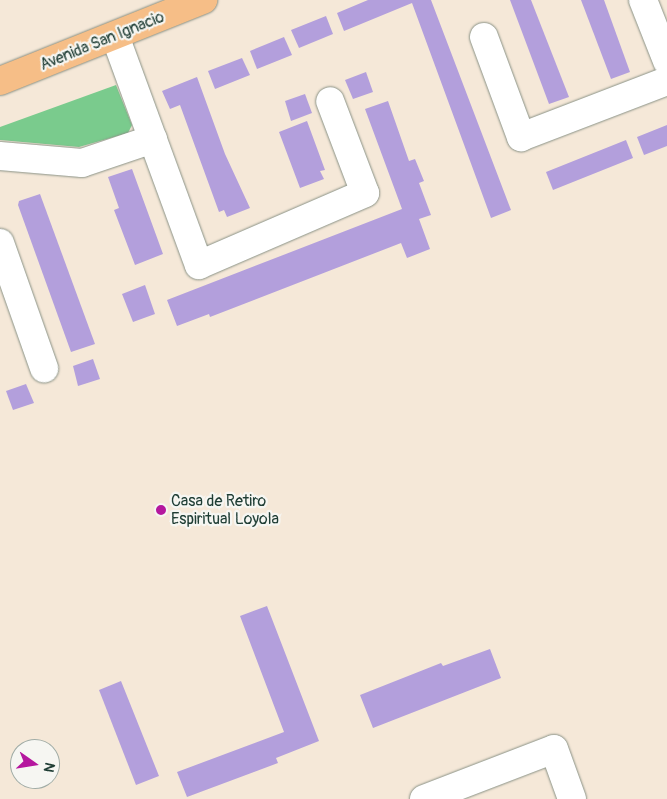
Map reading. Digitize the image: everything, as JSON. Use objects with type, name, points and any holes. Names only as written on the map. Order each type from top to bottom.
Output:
[{"type":"main road","name":"Avenida San Ignacio","points":[[0,80],[203,0]]},
{"type":"street","points":[[643,0],[667,62]]},
{"type":"street","points":[[115,36],[198,265],[365,193],[330,100]]},
{"type":"street","points":[[484,37],[521,137],[667,81]]},
{"type":"street","points":[[0,156],[82,163],[153,139]]},
{"type":"street","points":[[0,243],[44,368]]},
{"type":"street","points":[[424,799],[554,749],[572,799]]},
{"type":"green space","points":[[116,85],[132,125],[128,133],[79,147],[0,140],[0,127]]},
{"type":"building","points":[[368,0],[431,0],[511,210],[491,218],[412,3],[344,31],[337,13]]},
{"type":"building","points":[[510,0],[531,0],[569,97],[549,104]]},
{"type":"building","points":[[581,0],[604,0],[630,72],[611,79]]},
{"type":"building","points":[[326,16],[333,34],[299,48],[291,30]]},
{"type":"building","points":[[284,37],[292,55],[257,69],[250,51]]},
{"type":"building","points":[[242,58],[250,75],[215,89],[208,71]]},
{"type":"building","points":[[366,72],[373,92],[353,99],[345,80]]},
{"type":"building","points":[[197,77],[225,154],[250,208],[227,217],[224,210],[219,212],[180,105],[170,109],[162,91]]},
{"type":"building","points":[[305,94],[312,113],[291,121],[285,101]]},
{"type":"building","points":[[388,101],[409,161],[415,159],[424,181],[419,183],[431,215],[419,219],[430,249],[407,258],[401,243],[210,317],[209,314],[177,326],[167,300],[402,209],[365,109]]},
{"type":"building","points":[[307,121],[325,170],[320,171],[324,179],[300,188],[279,132]]},
{"type":"building","points":[[667,125],[667,146],[644,155],[637,137]]},
{"type":"building","points":[[626,140],[633,158],[553,190],[546,172]]},
{"type":"building","points":[[132,169],[163,254],[135,265],[114,210],[119,208],[108,177]]},
{"type":"building","points":[[40,194],[95,344],[71,352],[18,205],[19,201]]},
{"type":"building","points":[[145,285],[155,314],[133,322],[122,294]]},
{"type":"building","points":[[93,359],[100,379],[78,386],[73,366]]},
{"type":"building","points":[[26,384],[34,403],[13,410],[6,391]]},
{"type":"building","points":[[267,606],[319,741],[276,758],[278,763],[187,797],[177,772],[284,732],[240,616]]},
{"type":"building","points":[[490,649],[501,678],[373,728],[360,695],[441,663],[443,666]]},
{"type":"building","points":[[121,681],[159,776],[136,785],[99,690]]},
{"type":"place","name":"Casa de Retiro Espiritual Loyola","points":[[161,510]]}]
